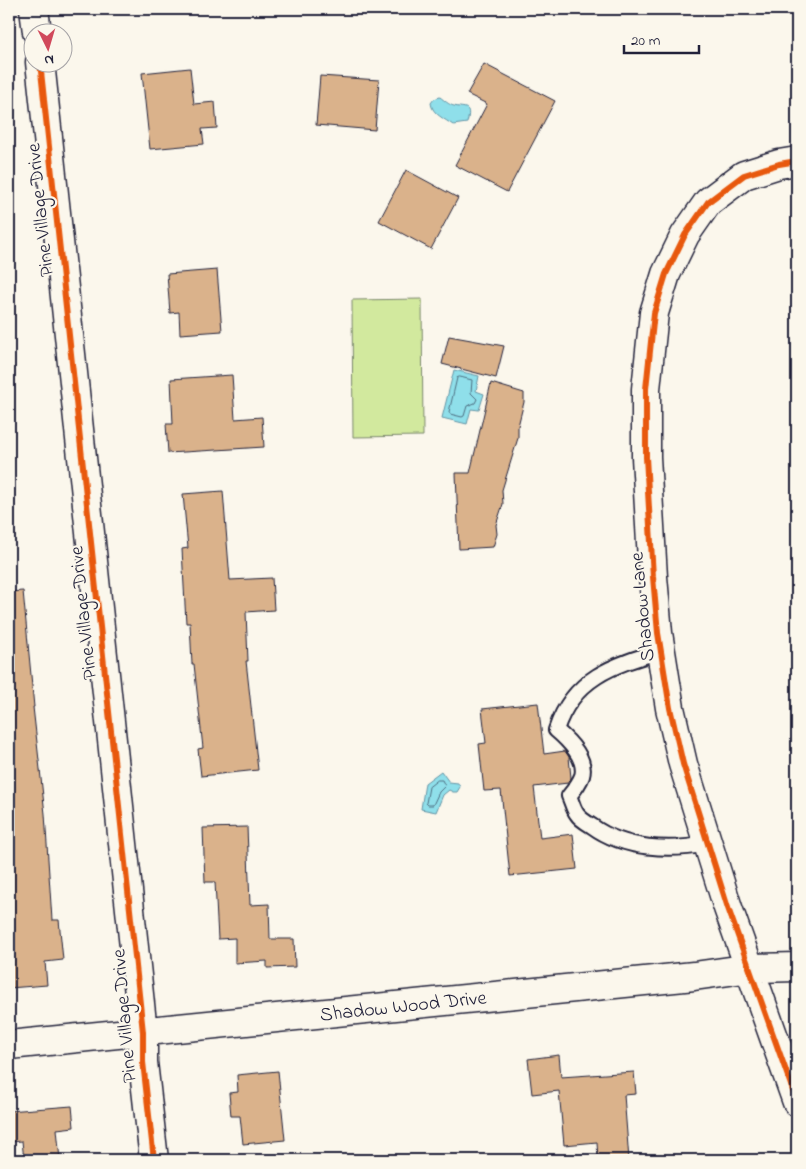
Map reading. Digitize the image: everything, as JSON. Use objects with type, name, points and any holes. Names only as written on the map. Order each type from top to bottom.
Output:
[{"type":"street","points":[[34,9],[36,22]]},
{"type":"street","name":"Pine Village Drive","points":[[41,72],[154,1160]]},
{"type":"street","name":"Shadow Lane","points":[[793,1091],[751,968],[728,908],[683,764],[670,708],[661,651],[653,577],[646,457],[646,389],[654,313],[666,274],[684,235],[708,202],[744,175],[779,164],[797,161]]},
{"type":"street","name":"Shadow Wood Drive","points":[[9,1045],[694,976],[751,968],[797,966]]},
{"type":"street","name":"Shadow Lane","points":[[793,1091],[797,1053]]},
{"type":"lane","points":[[661,651],[621,663],[594,677],[575,694],[560,718],[556,730],[566,738],[580,759],[582,774],[569,796],[577,816],[602,833],[634,844],[664,848],[689,848],[708,844]]},
{"type":"green space","points":[[422,299],[423,436],[353,437],[352,300]]},
{"type":"water","points":[[440,97],[452,105],[466,108],[469,113],[467,123],[453,125],[436,113],[431,103],[434,99]]},
{"type":"water","points":[[454,370],[479,376],[476,391],[484,394],[479,410],[471,409],[467,424],[442,418]]},
{"type":"water","points":[[441,771],[449,782],[458,783],[460,787],[457,792],[449,790],[443,795],[436,812],[421,809],[425,783]]},
{"type":"building","points":[[484,64],[555,101],[507,192],[455,165],[487,104],[467,94]]},
{"type":"building","points":[[190,68],[194,104],[215,102],[217,128],[202,129],[204,144],[150,149],[142,73]]},
{"type":"building","points":[[320,76],[379,80],[375,130],[316,125]]},
{"type":"building","points":[[406,170],[458,198],[431,249],[379,221]]},
{"type":"building","points":[[217,270],[222,331],[180,334],[179,312],[170,313],[167,274]]},
{"type":"building","points":[[449,336],[504,346],[496,378],[442,364]]},
{"type":"building","points":[[232,375],[235,419],[262,417],[264,447],[168,453],[166,424],[173,424],[171,379]]},
{"type":"building","points":[[491,383],[524,393],[524,402],[518,426],[518,438],[502,490],[503,504],[496,525],[497,534],[493,547],[459,549],[456,473],[470,473]]},
{"type":"building","points":[[223,491],[230,580],[272,578],[274,610],[246,612],[248,661],[246,661],[258,770],[201,776],[198,749],[203,748],[194,664],[192,664],[190,623],[186,623],[182,549],[188,548],[183,494]]},
{"type":"building","points":[[23,591],[45,814],[52,920],[59,920],[63,960],[45,962],[47,985],[9,988],[9,816],[12,816],[9,790],[9,592]]},
{"type":"building","points":[[538,703],[544,754],[565,751],[569,757],[571,778],[568,783],[534,787],[540,838],[573,834],[577,869],[510,876],[501,790],[484,791],[479,744],[486,743],[482,709]]},
{"type":"building","points":[[247,827],[250,905],[269,904],[270,939],[294,939],[295,967],[267,968],[267,961],[235,963],[235,938],[218,939],[215,882],[205,882],[203,828]]},
{"type":"building","points":[[559,1055],[561,1077],[634,1072],[636,1094],[624,1095],[629,1160],[598,1160],[597,1142],[564,1145],[559,1091],[532,1094],[528,1059]]},
{"type":"building","points":[[278,1071],[285,1140],[243,1144],[240,1116],[231,1116],[229,1093],[238,1092],[237,1075]]},
{"type":"building","points":[[72,1106],[74,1127],[57,1129],[60,1160],[24,1160],[22,1141],[9,1142],[9,1111]]},
{"type":"cycle path","points":[[41,72],[143,1032],[143,1062],[154,1160]]},
{"type":"cycle path","points":[[797,161],[779,164],[744,175],[708,202],[685,235],[666,274],[654,313],[646,389],[646,457],[653,577],[658,633],[670,708],[683,764],[728,908],[797,1102]]}]
